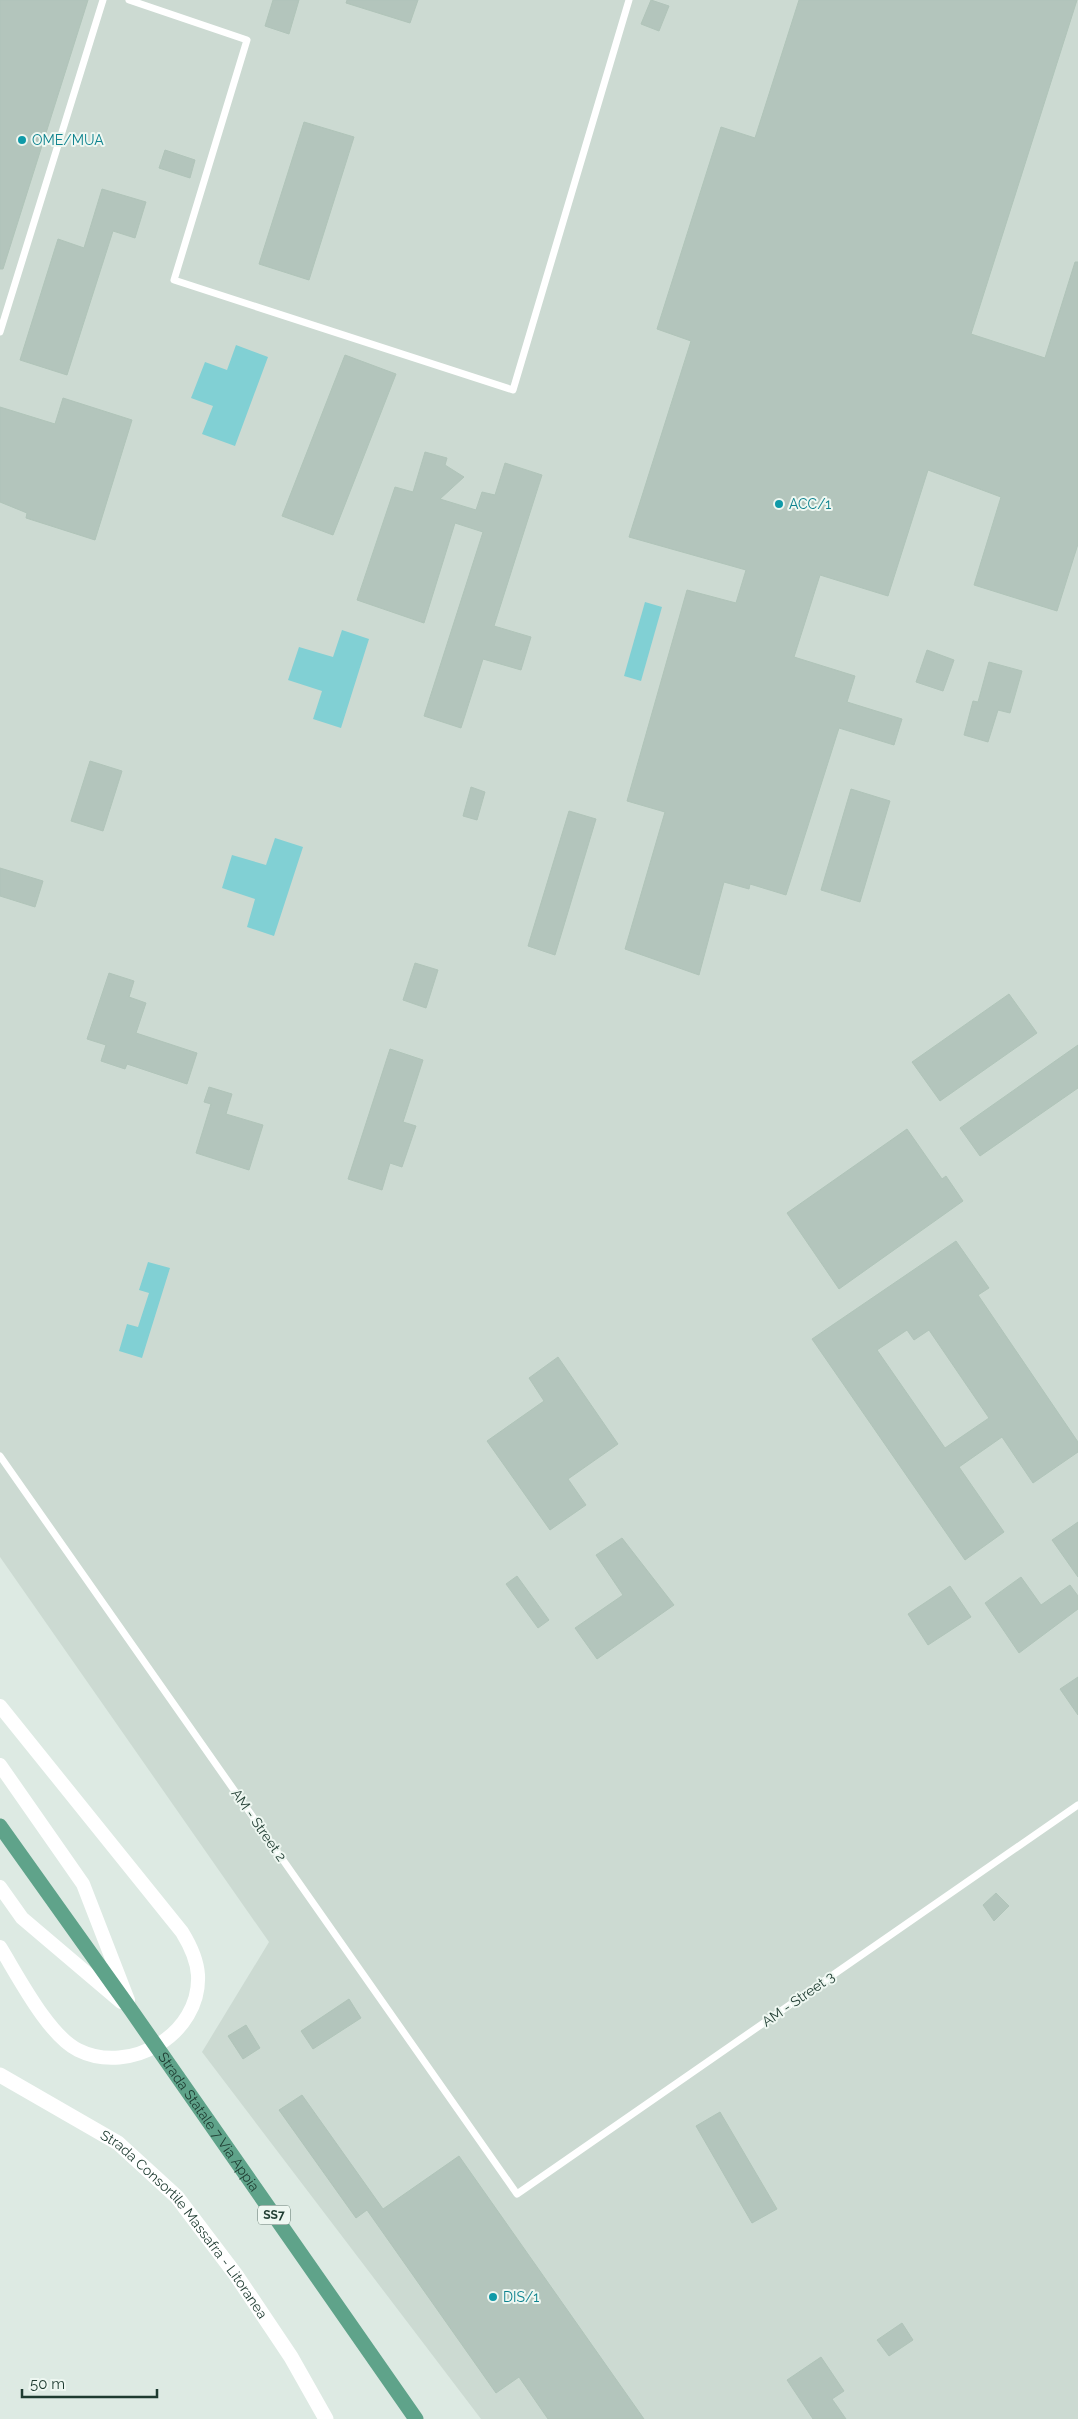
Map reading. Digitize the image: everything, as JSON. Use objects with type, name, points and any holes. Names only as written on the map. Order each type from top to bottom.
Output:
[{"type":"main road","name":"Strada Statale 7 Via Appia","points":[[0,1826],[132,2010],[416,2419]]},
{"type":"street","points":[[0,1706],[182,1932],[190,1946],[197,1967],[193,2007],[188,2017],[179,2027],[152,2048],[126,2057],[94,2056],[77,2050],[52,2028],[0,1947]]},
{"type":"street","points":[[0,1765],[83,1884],[132,2010]]},
{"type":"street","points":[[0,1887],[22,1918],[132,2010]]},
{"type":"street","name":"Strada Consortile Massafra - Litoranea","points":[[0,2075],[118,2143],[177,2197],[236,2275],[291,2356],[326,2419]]},
{"type":"lane","points":[[0,332],[103,0]]},
{"type":"lane","points":[[129,0],[247,40],[174,280],[513,390],[629,0]]},
{"type":"lane","name":"AM - Street 2","points":[[0,1456],[518,2194]]},
{"type":"lane","name":"AM - Street 3","points":[[518,2194],[1078,1805]]},
{"type":"shaded area","points":[[0,0],[1078,0],[1078,2419],[481,2419],[202,2052],[269,1942],[0,1557]]},
{"type":"water","points":[[236,345],[268,357],[235,446],[202,434],[213,406],[191,398],[205,362],[227,370]]},
{"type":"water","points":[[645,602],[662,607],[641,681],[624,676]]},
{"type":"water","points":[[342,630],[369,639],[341,728],[313,719],[322,691],[288,680],[299,647],[333,657]]},
{"type":"water","points":[[275,838],[303,847],[274,936],[247,927],[255,899],[222,888],[232,855],[266,865]]},
{"type":"water","points":[[148,1262],[170,1268],[142,1358],[119,1351],[127,1324],[138,1327],[149,1293],[139,1290]]},
{"type":"building","name":"OME/MUA","points":[[0,0],[88,0],[3,269],[0,269]]},
{"type":"building","points":[[273,0],[299,0],[289,34],[265,26]]},
{"type":"building","points":[[347,0],[418,0],[410,23],[346,3]]},
{"type":"building","points":[[651,0],[669,6],[659,31],[641,24]]},
{"type":"building","name":"ACC/1","points":[[799,0],[1077,0],[971,334],[1045,358],[1075,262],[1078,262],[1078,544],[1057,611],[974,585],[1001,497],[928,470],[888,596],[820,575],[794,657],[855,676],[847,702],[902,719],[894,745],[839,728],[786,895],[750,884],[749,889],[724,882],[699,975],[625,949],[665,812],[627,801],[687,590],[736,603],[746,570],[629,537],[691,341],[657,329],[721,127],[755,138]]},
{"type":"building","points":[[304,122],[354,137],[309,280],[259,264]]},
{"type":"building","points":[[165,150],[195,160],[190,178],[159,168]]},
{"type":"building","points":[[102,189],[146,202],[135,238],[113,231],[67,375],[20,360],[58,239],[84,248]]},
{"type":"building","points":[[345,355],[396,374],[333,535],[282,516]]},
{"type":"building","points":[[63,398],[132,420],[95,540],[26,518],[27,513],[0,502],[0,407],[55,424]]},
{"type":"building","points":[[425,452],[447,458],[445,465],[464,477],[440,499],[476,510],[482,492],[495,495],[505,463],[542,475],[494,626],[531,637],[521,670],[483,659],[461,728],[424,716],[483,532],[455,523],[424,623],[357,600],[395,487],[413,492]]},
{"type":"building","points":[[927,650],[954,660],[943,691],[916,682]]},
{"type":"building","points":[[989,662],[1022,671],[1010,713],[998,710],[988,742],[964,735],[973,701],[978,702]]},
{"type":"building","points":[[90,761],[122,771],[103,831],[71,821]]},
{"type":"building","points":[[471,787],[485,792],[477,820],[463,816]]},
{"type":"building","points":[[851,789],[890,801],[860,902],[821,890]]},
{"type":"building","points":[[569,811],[596,819],[555,955],[528,946]]},
{"type":"building","points":[[0,868],[43,881],[35,907],[0,896]]},
{"type":"building","points":[[415,963],[438,970],[426,1008],[403,1000]]},
{"type":"building","points":[[109,973],[134,981],[129,997],[146,1003],[136,1033],[197,1053],[187,1084],[127,1064],[125,1069],[101,1061],[106,1045],[87,1039]]},
{"type":"building","points":[[1009,994],[1037,1033],[940,1101],[912,1062]]},
{"type":"building","points":[[1078,1045],[1078,1088],[980,1156],[960,1128]]},
{"type":"building","points":[[390,1049],[423,1060],[403,1122],[416,1126],[402,1167],[390,1163],[382,1190],[348,1179]]},
{"type":"building","points":[[209,1087],[232,1094],[226,1114],[263,1125],[249,1170],[196,1153],[211,1104],[204,1102]]},
{"type":"building","points":[[907,1129],[942,1179],[946,1176],[963,1201],[839,1289],[787,1213]]},
{"type":"building","points":[[956,1241],[989,1288],[978,1295],[1078,1442],[1078,1452],[1033,1483],[1002,1437],[959,1467],[1004,1532],[965,1560],[812,1339]],"holes":[[[907,1330],[914,1340],[929,1330],[989,1418],[945,1448],[877,1350]]]},
{"type":"building","points":[[558,1357],[618,1444],[568,1479],[586,1505],[550,1530],[487,1441],[544,1401],[529,1378]]},
{"type":"building","points":[[1078,1522],[1078,1577],[1052,1540]]},
{"type":"building","points":[[622,1538],[674,1605],[597,1659],[575,1628],[623,1595],[596,1555]]},
{"type":"building","points":[[517,1576],[549,1620],[538,1628],[506,1584]]},
{"type":"building","points":[[1021,1577],[1041,1605],[1070,1585],[1078,1596],[1078,1609],[1019,1653],[985,1603]]},
{"type":"building","points":[[950,1586],[971,1617],[928,1645],[908,1614]]},
{"type":"building","points":[[1078,1677],[1078,1715],[1060,1689]]},
{"type":"building","points":[[996,1893],[1009,1906],[994,1921],[983,1905]]},
{"type":"building","points":[[349,1999],[361,2018],[313,2049],[301,2031]]},
{"type":"building","points":[[246,2025],[260,2048],[243,2059],[228,2036]]},
{"type":"building","name":"DIS/1","points":[[302,2095],[383,2209],[459,2156],[644,2419],[548,2419],[519,2377],[496,2393],[367,2210],[356,2218],[279,2110]]},
{"type":"building","points":[[720,2112],[777,2209],[752,2223],[696,2126]]},
{"type":"building","points":[[902,2323],[913,2340],[889,2356],[877,2340]]},
{"type":"building","points":[[821,2357],[844,2391],[832,2399],[846,2419],[813,2419],[787,2380]]},
{"type":"place","name":"OME/MUA","points":[[22,140]]},
{"type":"place","name":"ACC/1","points":[[779,504]]},
{"type":"place","name":"DIS/1","points":[[493,2297]]}]
